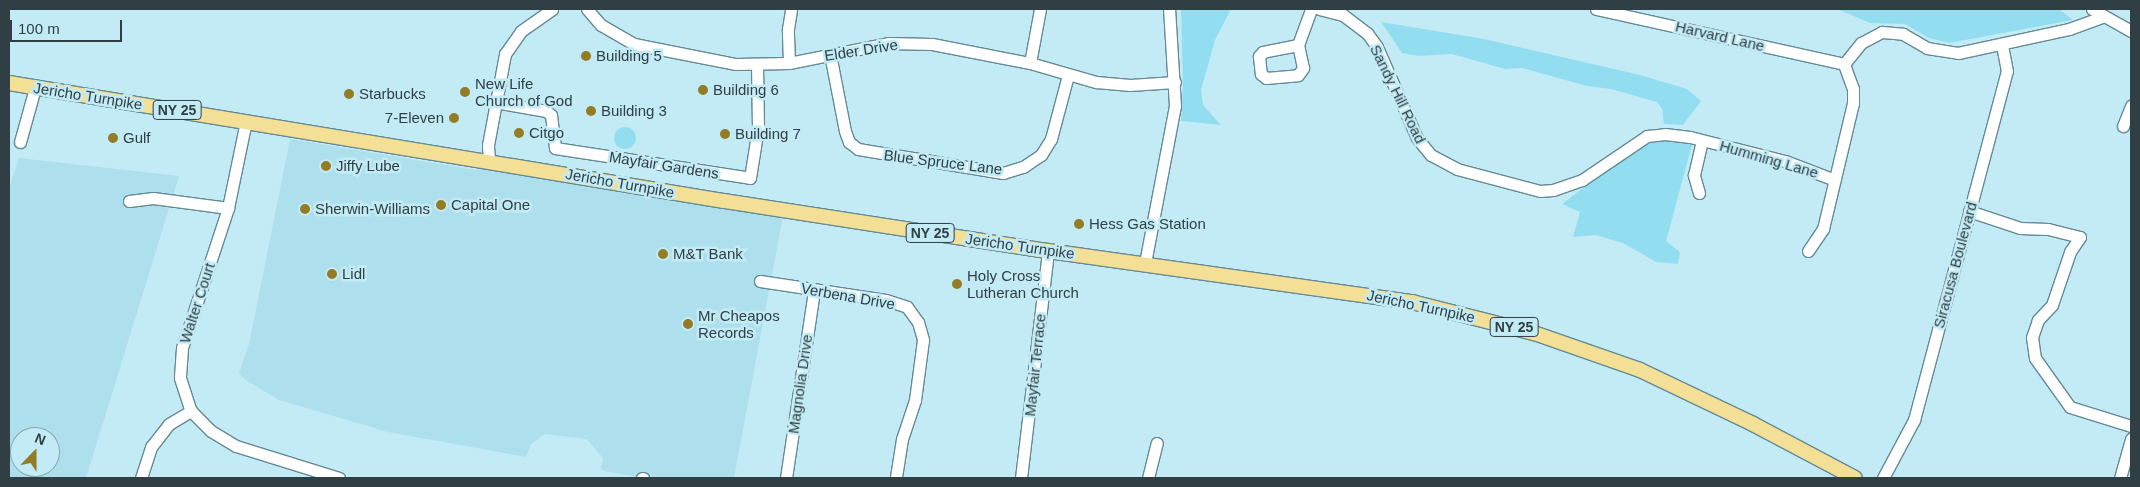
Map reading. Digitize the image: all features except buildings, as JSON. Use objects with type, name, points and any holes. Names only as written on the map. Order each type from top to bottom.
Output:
[{"type":"main road","name":"Jericho Turnpike","points":[[9,83],[489,160],[701,198],[1048,251],[1390,298],[1534,333],[1685,390],[1855,478]]},
{"type":"street","points":[[489,160],[488,145],[500,72],[513,40],[534,20],[552,9]]},
{"type":"street","name":"Elder Drive","points":[[587,9],[601,25],[634,44],[678,55],[758,66],[790,63],[888,43],[932,44],[1030,63],[1068,75],[1130,85],[1175,82]]},
{"type":"street","points":[[790,63],[788,29],[791,9]]},
{"type":"street","points":[[1030,63],[1040,9]]},
{"type":"street","points":[[1145,263],[1175,106],[1169,9]]},
{"type":"street","points":[[1298,45],[1311,9]]},
{"type":"street","name":"Sandy Hill Road","points":[[1319,9],[1343,15],[1368,33],[1377,47],[1417,138],[1431,155],[1457,169],[1540,191],[1553,190],[1582,180],[1647,136],[1665,134],[1702,141]]},
{"type":"street","name":"Harvard Lane","points":[[1596,9],[1844,64]]},
{"type":"street","points":[[2092,9],[2131,31]]},
{"type":"street","points":[[1808,251],[1823,229],[1852,103],[1853,89],[1844,64],[1861,43],[1882,32],[1904,34],[1926,48],[1958,53],[2002,46],[2069,29],[2104,16]]},
{"type":"street","name":"Siracusa Boulevard","points":[[1883,478],[1914,420],[2007,71],[2002,46]]},
{"type":"street","name":"Blue Spruce Lane","points":[[830,54],[845,131],[854,146],[872,153],[1003,173],[1023,167],[1041,155],[1051,139],[1068,75]]},
{"type":"street","name":"Mayfair Gardens","points":[[495,102],[546,111],[550,115],[555,148],[750,178],[758,128],[758,66]]},
{"type":"street","points":[[20,142],[35,88]]},
{"type":"street","points":[[2123,126],[2131,106]]},
{"type":"street","name":"Walter Court","points":[[246,121],[228,208],[182,348],[180,378],[191,411],[211,432],[236,446],[339,478]]},
{"type":"street","points":[[1699,193],[1694,175],[1702,141]]},
{"type":"street","name":"Humming Lane","points":[[1702,141],[1786,161],[1835,180]]},
{"type":"street","points":[[129,201],[153,198],[228,208]]},
{"type":"street","points":[[1969,211],[2020,228],[2048,229],[2080,237],[2070,252],[2052,305],[2038,320],[2032,337],[2035,358],[2070,407],[2131,426]]},
{"type":"street","name":"Mayfair Terrace","points":[[1021,478],[1048,251]]},
{"type":"street","name":"Verbena Drive","points":[[760,281],[886,300],[907,306],[918,322],[923,340],[915,400],[902,439],[896,478]]},
{"type":"street","name":"Magnolia Drive","points":[[786,478],[814,290]]},
{"type":"street","points":[[141,478],[151,447],[169,424],[191,411]]},
{"type":"street","points":[[2120,478],[2131,439]]},
{"type":"street","points":[[1148,478],[1157,443]]},
{"type":"shaded area","points":[[1181,9],[1231,9],[1215,40],[1201,90],[1203,105],[1221,125],[1181,121],[1183,82]]},
{"type":"shaded area","points":[[1837,9],[2059,9],[2073,20],[1949,43],[1929,38],[1905,24],[1870,23]]},
{"type":"shaded area","points":[[1381,22],[1484,39],[1640,75],[1687,89],[1701,101],[1683,125],[1664,124],[1662,109],[1657,102],[1611,89],[1587,86],[1522,68],[1505,69],[1452,54],[1418,56],[1402,53]]},
{"type":"shaded area","points":[[625,127],[633,130],[636,138],[633,146],[625,149],[617,146],[614,138],[617,130]]},
{"type":"shaded area","points":[[1667,138],[1692,145],[1666,241],[1680,252],[1678,264],[1656,262],[1623,243],[1596,235],[1573,237],[1580,212],[1562,204],[1638,146]]},
{"type":"shaded area","points":[[290,139],[475,170],[510,164],[784,210],[734,478],[644,478],[604,471],[601,469],[603,458],[587,439],[545,434],[531,444],[526,457],[388,432],[279,400],[244,379],[239,373],[249,344]]},
{"type":"shaded area","points":[[19,158],[179,176],[86,478],[9,478],[9,188]]},
{"type":"place","name":"Building 5","points":[[586,56]]},
{"type":"place","name":"Building 6","points":[[703,90]]},
{"type":"place","name":"New Life Church of God","points":[[465,92]]},
{"type":"place","name":"Starbucks","points":[[349,94]]},
{"type":"place","name":"Building 3","points":[[591,111]]},
{"type":"place","name":"7-Eleven","points":[[454,118]]},
{"type":"place","name":"Citgo","points":[[519,133]]},
{"type":"place","name":"Building 7","points":[[725,134]]},
{"type":"place","name":"Gulf","points":[[113,138]]},
{"type":"place","name":"Jiffy Lube","points":[[326,166]]},
{"type":"place","name":"Capital One","points":[[441,205]]},
{"type":"place","name":"Sherwin-Williams","points":[[305,209]]},
{"type":"place","name":"Hess Gas Station","points":[[1079,224]]},
{"type":"place","name":"M&T Bank","points":[[663,254]]},
{"type":"place","name":"Lidl","points":[[332,274]]},
{"type":"place","name":"Holy Cross Lutheran Church","points":[[957,284]]},
{"type":"place","name":"Mr Cheapos Records","points":[[688,324]]}]
